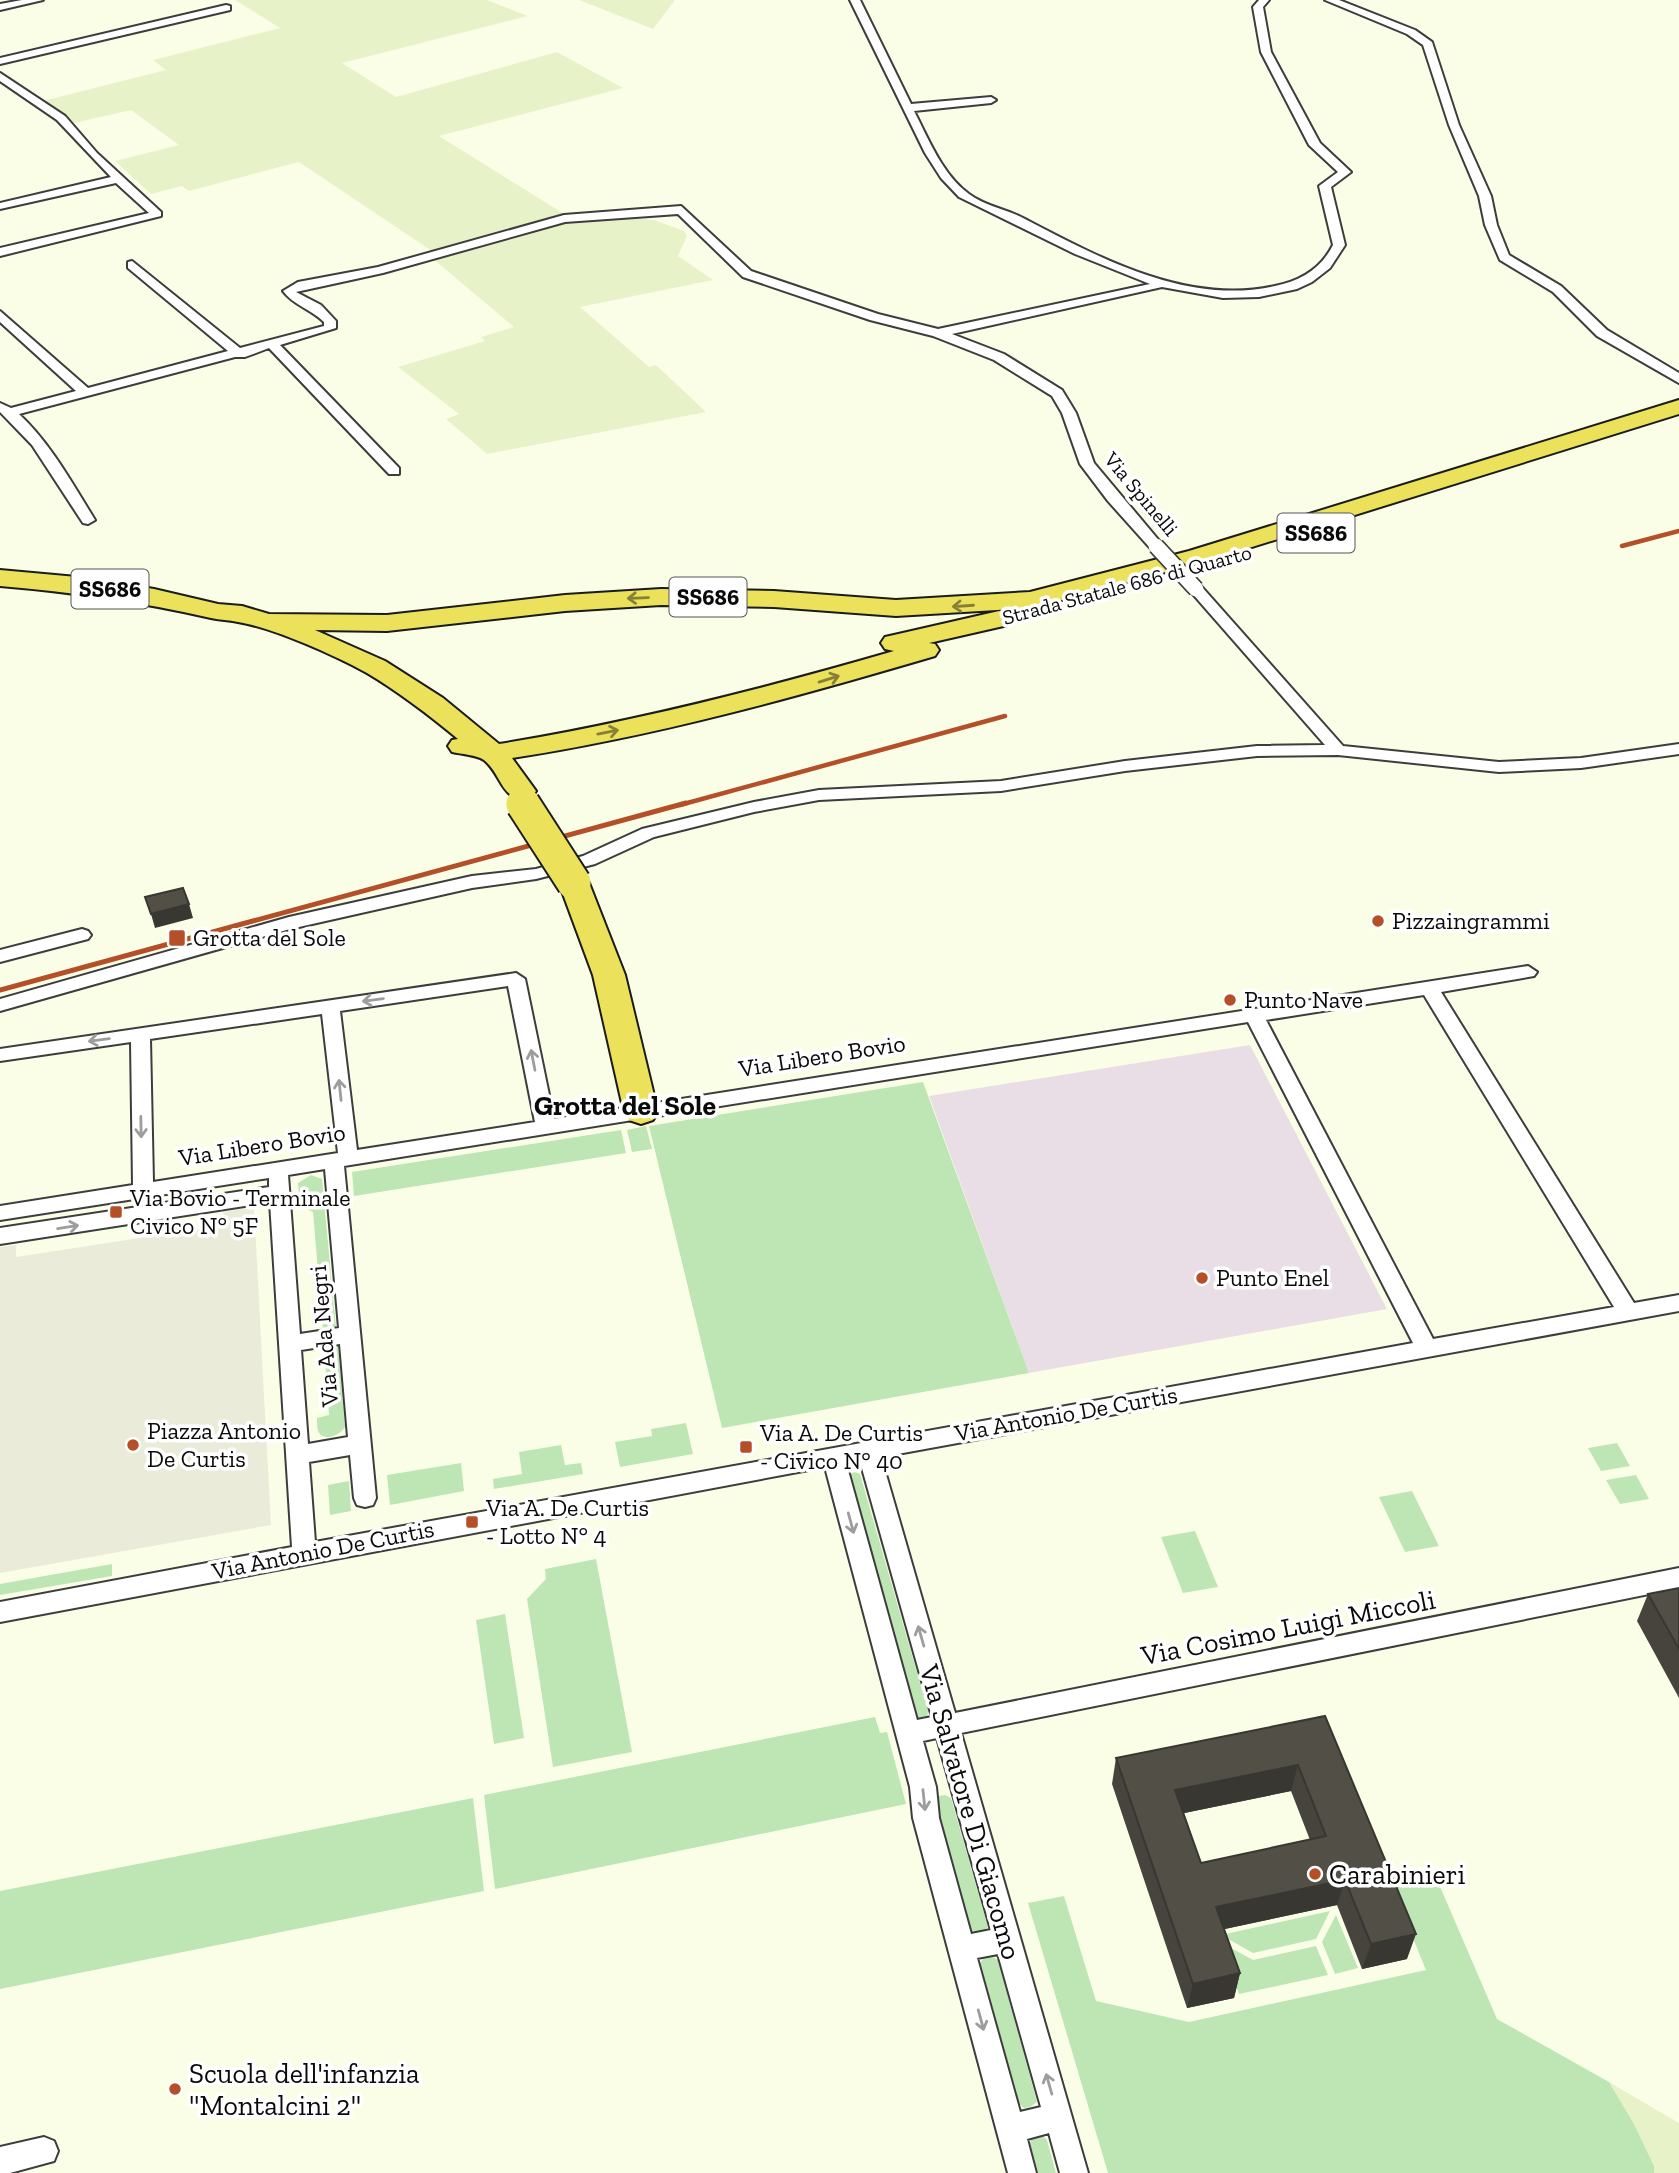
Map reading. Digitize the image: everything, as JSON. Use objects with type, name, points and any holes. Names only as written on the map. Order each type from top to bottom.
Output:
[{"type":"highway","name":"Strada Statale 686 di Quarto","points":[[894,643],[1035,605],[1236,557],[1584,443],[1679,407]]},
{"type":"highway","name":"Strada Statale 686 di Quarto","points":[[1584,443],[1679,419]]},
{"type":"highway","name":"SS686","points":[[0,578],[113,589],[218,612],[242,614],[268,622],[348,661],[456,721],[493,753],[523,797],[574,884],[609,975],[641,1111]]},
{"type":"highway","name":"SS686","points":[[268,622],[387,623],[565,603],[640,598],[735,597],[896,608],[1035,605]]},
{"type":"highway","name":"SS686","points":[[462,747],[493,753],[745,703],[1017,623],[1035,605]]},
{"type":"highway","name":"SS686","points":[[218,612],[233,621],[348,661]]},
{"type":"highway","name":"SS686","points":[[348,661],[351,639],[364,630],[387,623]]},
{"type":"highway","name":"SS686","points":[[395,686],[462,747],[509,796],[523,797]]},
{"type":"highway","points":[[523,797],[520,765],[541,745]]},
{"type":"street","points":[[0,7],[38,0]]},
{"type":"street","points":[[855,0],[871,39],[935,162],[964,196],[1013,217],[1052,240],[1159,285],[1205,294],[1264,295],[1308,281],[1323,270],[1339,245],[1325,186],[1345,172],[1315,145],[1266,52],[1258,8],[1264,0]]},
{"type":"street","points":[[1330,0],[1411,32],[1428,44],[1454,125],[1485,196],[1491,225],[1504,257],[1557,289],[1602,333],[1679,379]]},
{"type":"street","points":[[0,61],[226,8]]},
{"type":"street","points":[[0,76],[18,91],[61,118],[118,179],[157,214],[0,252]]},
{"type":"street","points":[[907,108],[991,100]]},
{"type":"street","points":[[0,206],[118,179]]},
{"type":"street","name":"Via Spinelli","points":[[273,345],[330,328],[330,321],[317,308],[293,296],[289,291],[302,285],[379,270],[564,219],[681,210],[747,274],[874,317],[937,333],[999,357],[1057,393],[1069,413],[1087,464],[1113,498],[1338,750]]},
{"type":"street","points":[[132,264],[240,354]]},
{"type":"street","points":[[937,333],[1159,285]]},
{"type":"street","points":[[0,315],[86,393]]},
{"type":"street","points":[[5,409],[86,393],[273,345],[394,471]]},
{"type":"street","points":[[5,409],[51,461],[88,520]]},
{"type":"street","points":[[0,1005],[289,923],[472,881],[504,880],[563,867],[589,860],[648,833],[819,795],[1001,786],[1194,757],[1257,751],[1338,750],[1499,767],[1581,763],[1679,749]]},
{"type":"street","points":[[0,956],[82,935]]},
{"type":"street","name":"Via Libero Bovio","points":[[0,1213],[1528,972]]},
{"type":"street","points":[[0,1055],[516,979],[546,1126]]},
{"type":"street","points":[[1429,988],[1628,1312]]},
{"type":"street","name":"Via Ada Negri","points":[[330,1006],[350,1334],[365,1498]]},
{"type":"street","points":[[1254,1015],[1427,1349]]},
{"type":"street","points":[[140,1034],[143,1191]]},
{"type":"street","name":"Via Ada Negri","points":[[278,1169],[304,1553]]},
{"type":"street","points":[[0,1236],[280,1193]]},
{"type":"street","name":"Via Antonio De Curtis","points":[[0,1612],[304,1553],[1679,1303]]},
{"type":"street","points":[[290,1344],[350,1334]]},
{"type":"street","points":[[298,1455],[360,1444]]},
{"type":"street","name":"Via Salvatore Di Giacomo","points":[[868,1451],[1074,2173]]},
{"type":"street","name":"Via Salvatore Di Giacomo","points":[[833,1457],[923,1787],[926,1818],[1022,2173]]},
{"type":"street","name":"Via Cosimo Luigi Miccoli","points":[[908,1733],[1679,1578]]},
{"type":"street","points":[[962,1949],[1008,1939]]},
{"type":"street","points":[[1010,2129],[1058,2117]]},
{"type":"street","points":[[0,2161],[44,2151]]},
{"type":"shaded area","points":[[1250,1045],[1387,1309],[1029,1373],[929,1096]]},
{"type":"shaded area","name":"Piazza Antonio De Curtis","points":[[254,1207],[271,1525],[0,1573],[0,1247],[16,1245],[16,1257],[224,1225],[223,1212]]},
{"type":"green space","points":[[235,0],[487,0],[528,16],[342,63],[396,97],[557,52],[623,88],[439,136],[566,215],[435,253],[299,162],[189,191],[182,186],[151,194],[115,161],[179,145],[131,110],[74,123],[43,101],[166,70],[153,60],[280,28]]},
{"type":"green space","points":[[579,0],[675,0],[653,29]]},
{"type":"green space","points":[[621,217],[654,220],[684,231],[687,236],[678,256],[713,280],[580,307],[649,367],[656,365],[706,412],[487,454],[446,419],[459,414],[398,367],[485,341],[481,337],[514,327],[432,258],[565,220]]},
{"type":"green space","points":[[923,1082],[1029,1373],[722,1428],[649,1126]]},
{"type":"green space","points":[[646,1126],[652,1149],[632,1152],[627,1130]]},
{"type":"green space","points":[[621,1130],[626,1153],[354,1196],[352,1172]]},
{"type":"green space","points":[[311,1175],[322,1179],[336,1328],[323,1330],[313,1212],[300,1206],[298,1183]]},
{"type":"green space","points":[[338,1344],[345,1427],[336,1435],[324,1437],[318,1431],[317,1418],[329,1415],[324,1347]]},
{"type":"green space","points":[[686,1423],[693,1454],[620,1467],[615,1442],[652,1436],[651,1429]]},
{"type":"green space","points":[[1617,1443],[1630,1466],[1601,1471],[1588,1448]]},
{"type":"green space","points":[[561,1445],[565,1465],[581,1463],[583,1474],[494,1489],[493,1479],[522,1474],[519,1452]]},
{"type":"green space","points":[[461,1463],[464,1491],[390,1505],[387,1475]]},
{"type":"green space","points":[[854,1472],[860,1474],[928,1711],[927,1719],[921,1721],[917,1715],[849,1476]]},
{"type":"green space","points":[[1636,1475],[1649,1499],[1620,1504],[1606,1480]]},
{"type":"green space","points":[[349,1481],[351,1511],[330,1515],[328,1485]]},
{"type":"green space","points":[[1412,1491],[1439,1546],[1405,1552],[1379,1497]]},
{"type":"green space","points":[[1195,1531],[1218,1587],[1183,1593],[1161,1537]]},
{"type":"green space","points":[[596,1559],[632,1752],[553,1767],[527,1599],[546,1579],[545,1569]]},
{"type":"green space","points":[[112,1564],[112,1576],[0,1595],[0,1584]]},
{"type":"green space","points":[[505,1614],[524,1738],[494,1744],[476,1620]]},
{"type":"green space","points":[[875,1717],[880,1733],[887,1732],[906,1804],[495,1889],[484,1795]]},
{"type":"green space","points":[[938,1796],[951,1798],[988,1927],[979,1935],[970,1929],[935,1801]]},
{"type":"green space","points":[[473,1798],[484,1891],[0,1989],[0,1891]]},
{"type":"green space","points":[[1432,1868],[1497,2019],[1609,2082],[1634,2124],[1654,2166],[1654,2173],[1108,2173],[1028,1903],[1064,1896],[1096,2001],[1189,2022],[1426,1970],[1388,1877]]},
{"type":"green space","points":[[1330,1911],[1316,1939],[1253,1953],[1221,1935]]},
{"type":"green space","points":[[1336,1915],[1358,1968],[1335,1974],[1322,1942]]},
{"type":"green space","points":[[1220,1942],[1253,1960],[1316,1946],[1328,1975],[1239,1994]]},
{"type":"green space","points":[[985,1956],[998,1960],[1037,2102],[1030,2107],[1024,2108],[1015,2100],[979,1965]]},
{"type":"green space","points":[[1609,2082],[1679,2123],[1679,2173],[1654,2173],[1654,2166],[1634,2124]]},
{"type":"green space","points":[[1042,2135],[1047,2140],[1056,2173],[1038,2173],[1030,2144],[1032,2136]]},
{"type":"building","points":[[183,888],[189,904],[151,914],[145,897]]},
{"type":"building","points":[[1679,1588],[1679,1649],[1648,1594]]},
{"type":"building","name":"Carabinieri","points":[[1325,1716],[1416,1934],[1371,1944],[1345,1880],[1216,1907],[1240,1973],[1193,1984],[1116,1758]],"holes":[[[1298,1765],[1326,1836],[1201,1863],[1175,1790]]]},
{"type":"railway","points":[[1622,546],[1679,531]]},
{"type":"railway","points":[[680,805],[1005,716]]},
{"type":"railway","points":[[0,990],[686,803]]},
{"type":"place","name":"Pizzaingrammi","points":[[1378,921]]},
{"type":"place","name":"Grotta del Sole","points":[[177,938]]},
{"type":"place","name":"Punto Nave","points":[[1230,1000]]},
{"type":"place","name":"Via Bovio - Terminale Civico N° 5F","points":[[116,1212]]},
{"type":"place","name":"Punto Enel","points":[[1202,1278]]},
{"type":"place","name":"Piazza Antonio De Curtis","points":[[133,1445]]},
{"type":"place","name":"Via A. De Curtis - Civico N° 40","points":[[746,1447]]},
{"type":"place","name":"Via A. De Curtis - Lotto N° 4","points":[[472,1522]]},
{"type":"place","name":"Carabinieri","points":[[1315,1874]]},
{"type":"place","name":"Scuola dell'infanzia \"Montalcini 2\"","points":[[175,2089]]},
{"type":"district","name":"Grotta del Sole","points":[[625,1105]]}]
